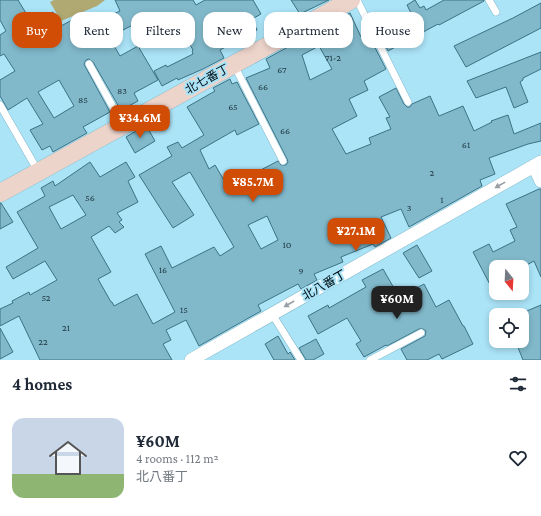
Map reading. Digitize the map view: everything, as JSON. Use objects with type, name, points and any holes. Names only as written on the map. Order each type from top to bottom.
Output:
[{"type":"street","name":"北七番丁","points":[[0,193],[351,0]]},
{"type":"street","points":[[538,164],[541,181]]},
{"type":"street","name":"北八番丁","points":[[191,360],[538,164]]},
{"type":"lane","points":[[357,0],[408,102]]},
{"type":"lane","points":[[490,0],[496,12]]},
{"type":"lane","points":[[88,64],[123,126]]},
{"type":"lane","points":[[234,64],[283,161]]},
{"type":"lane","points":[[0,105],[39,172]]},
{"type":"lane","points":[[272,314],[301,360]]},
{"type":"lane","points":[[370,360],[421,333]]},
{"type":"shaded area","points":[[54,0],[105,0],[97,6],[83,12],[70,12],[70,17],[62,21],[62,12],[56,12],[50,2]]},
{"type":"building","points":[[0,0],[18,0],[25,12],[12,12],[12,48],[62,48],[62,25],[70,21],[70,48],[115,48],[120,56],[134,48],[139,48],[158,80],[134,93],[138,101],[123,109],[121,106],[119,107],[93,62],[89,59],[86,60],[84,64],[110,112],[83,127],[87,133],[53,152],[50,146],[42,150],[30,130],[43,124],[27,98],[8,110],[0,96],[0,80],[15,71],[4,54],[0,56],[0,35],[6,31],[0,20]],"holes":[[[59,80],[74,106],[54,118],[38,92]]]},
{"type":"building","points":[[115,0],[193,0],[196,5],[205,0],[253,0],[261,14],[256,17],[256,12],[203,12],[203,48],[224,48],[220,50],[224,58],[203,69],[178,80],[177,78],[162,86],[154,71],[166,65],[167,67],[193,54],[192,48],[195,48],[195,12],[131,12],[131,26],[123,30],[123,12],[118,12],[120,11]]},
{"type":"building","points":[[291,0],[329,0],[304,12],[299,12]]},
{"type":"building","points":[[415,0],[420,8],[424,6],[426,10],[444,0],[484,0],[424,32],[424,12],[410,12],[407,5]]},
{"type":"building","points":[[541,3],[541,28],[466,67],[454,46]]},
{"type":"building","points":[[353,20],[361,37],[361,48],[375,48],[386,69],[364,81],[368,90],[349,99],[357,116],[332,129],[346,154],[371,144],[369,138],[391,129],[386,118],[390,117],[379,97],[396,88],[407,107],[410,107],[412,104],[430,96],[439,116],[463,106],[474,131],[492,122],[491,121],[508,115],[514,134],[541,123],[541,141],[489,158],[495,174],[480,180],[482,186],[409,227],[401,209],[381,217],[391,238],[375,247],[373,244],[341,257],[343,262],[314,274],[317,280],[301,289],[298,284],[258,305],[261,311],[199,346],[186,320],[166,330],[171,340],[163,344],[172,360],[40,360],[19,316],[0,326],[0,309],[13,303],[12,301],[29,292],[30,295],[57,280],[45,261],[13,279],[6,267],[38,248],[17,212],[45,196],[41,188],[53,181],[55,186],[90,162],[100,177],[126,162],[135,177],[128,181],[138,202],[117,213],[122,220],[119,222],[124,227],[115,233],[109,226],[91,237],[111,272],[98,279],[111,302],[114,306],[137,294],[153,324],[175,312],[145,254],[161,246],[172,268],[214,247],[220,256],[234,247],[190,172],[172,182],[194,215],[173,228],[139,175],[172,156],[167,147],[178,142],[182,148],[204,135],[187,107],[215,91],[213,88],[230,79],[232,84],[237,82],[259,124],[237,135],[235,130],[200,150],[209,169],[215,165],[228,187],[278,161],[281,165],[286,165],[288,162],[287,159],[246,78],[270,68],[266,59],[286,48],[315,48],[302,55],[310,80],[332,69],[320,48],[353,48]],"holes":[[[73,195],[86,215],[61,229],[49,207]],[[267,216],[278,240],[261,249],[248,225]]]},
{"type":"building","points":[[386,48],[394,48],[388,51]]},
{"type":"building","points":[[541,52],[541,69],[523,78],[520,82],[528,102],[514,108],[506,87],[476,98],[467,81]]},
{"type":"building","points":[[146,125],[155,141],[135,153],[126,137]]},
{"type":"building","points":[[541,189],[541,277],[534,261],[529,264],[529,260],[489,260],[489,283],[473,252],[489,244],[493,252],[515,241],[510,230],[517,227],[506,204]]},
{"type":"building","points":[[0,203],[13,222],[0,229]]},
{"type":"building","points":[[417,245],[432,271],[419,278],[403,253]]},
{"type":"building","points":[[383,269],[399,297],[424,284],[436,307],[449,300],[473,344],[442,359],[439,354],[427,360],[407,360],[401,349],[425,336],[426,331],[423,329],[419,329],[364,357],[356,344],[361,341],[347,318],[318,334],[308,316],[328,305],[329,308],[366,287],[362,280]]},
{"type":"building","points":[[541,305],[541,360],[523,360],[518,348],[529,348],[529,310]]},
{"type":"building","points":[[0,328],[13,352],[0,359]]},
{"type":"building","points":[[278,336],[288,354],[290,352],[295,360],[274,360],[265,344]]},
{"type":"building","points":[[316,339],[324,354],[313,360],[306,360],[299,348]]}]
